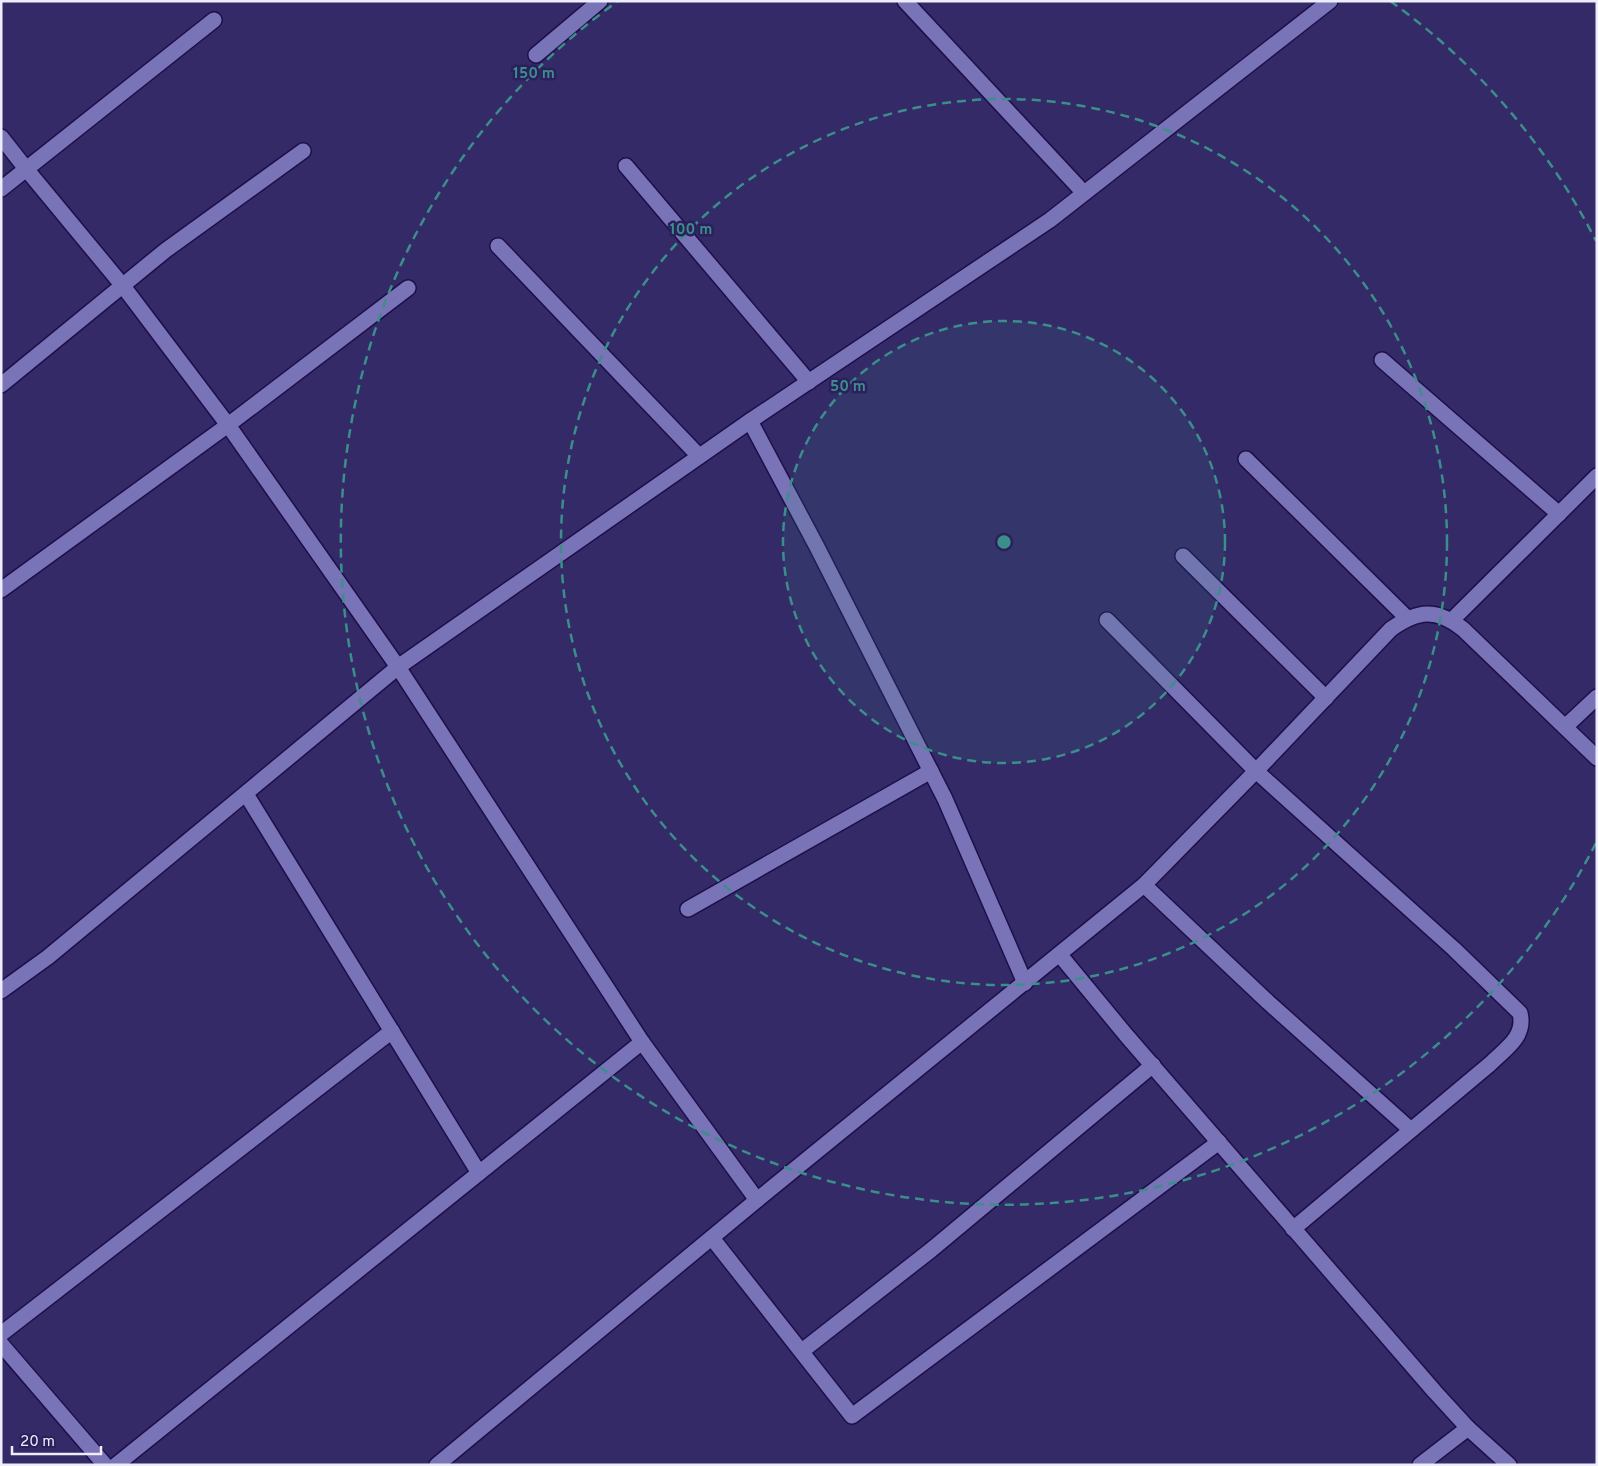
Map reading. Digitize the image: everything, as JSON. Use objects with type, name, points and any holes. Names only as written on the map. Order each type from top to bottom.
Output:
[{"type":"street","points":[[536,55],[600,1]]},
{"type":"street","points":[[905,1],[1084,194]]},
{"type":"street","points":[[1,991],[48,957],[398,667],[750,421],[1050,220],[1330,1]]},
{"type":"street","points":[[1,189],[214,20]]},
{"type":"street","points":[[1,137],[26,170],[123,286],[228,425],[398,667],[642,1042],[757,1200]]},
{"type":"street","points":[[1,386],[181,239],[303,151]]},
{"type":"street","points":[[626,166],[809,382]]},
{"type":"street","points":[[498,246],[699,456]]},
{"type":"street","points":[[1,590],[228,425],[408,288]]},
{"type":"street","points":[[1382,360],[1558,514]]},
{"type":"street","points":[[750,421],[817,546],[945,799],[1025,983]]},
{"type":"street","points":[[1246,459],[1407,618]]},
{"type":"street","points":[[1452,620],[1597,476]]},
{"type":"street","points":[[1183,556],[1326,698]]},
{"type":"street","points":[[437,1465],[757,1200],[1144,885],[1391,629],[1407,618],[1434,614],[1452,620],[1597,758]]},
{"type":"street","points":[[1107,620],[1256,771],[1454,949],[1520,1013],[1522,1026],[1519,1034],[1490,1064],[1293,1228]]},
{"type":"street","points":[[1565,727],[1597,697]]},
{"type":"street","points":[[688,909],[931,771]]},
{"type":"street","points":[[246,794],[479,1173]]},
{"type":"street","points":[[1144,885],[1268,1002],[1411,1130]]},
{"type":"street","points":[[1060,955],[1435,1392],[1468,1428],[1509,1465]]},
{"type":"street","points":[[1,1334],[392,1031]]},
{"type":"street","points":[[116,1465],[642,1042]]},
{"type":"street","points":[[802,1351],[931,1250],[1153,1065]]},
{"type":"street","points":[[712,1238],[852,1416],[1219,1142]]},
{"type":"street","points":[[1,1344],[105,1465]]},
{"type":"street","points":[[1420,1465],[1468,1428]]}]
